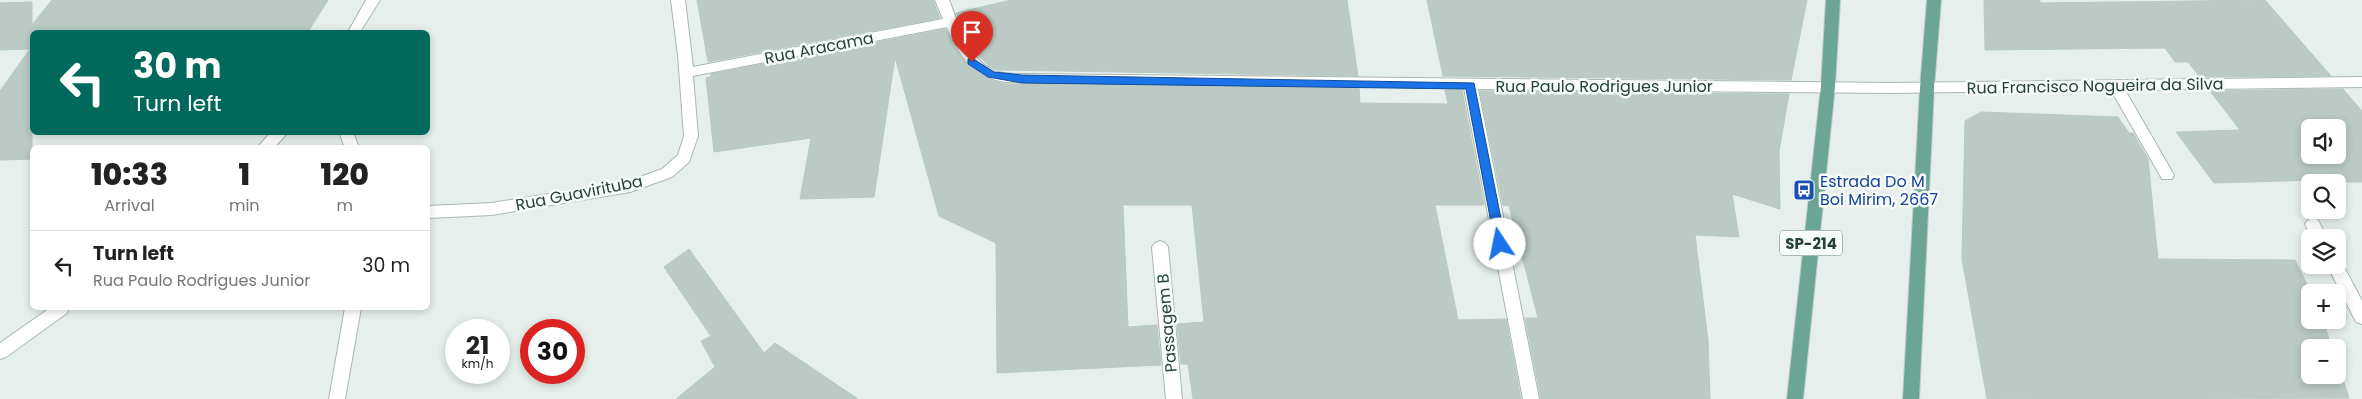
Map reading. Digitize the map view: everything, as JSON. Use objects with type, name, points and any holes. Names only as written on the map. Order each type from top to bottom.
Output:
[{"type":"main road","name":"SP-214","points":[[1795,399],[1828,86],[1833,0]]},
{"type":"main road","points":[[1911,399],[1927,88],[1934,0]]},
{"type":"street","points":[[355,30],[373,0]]},
{"type":"street","name":"Rua Guavirituba","points":[[430,212],[492,209],[630,186],[667,173],[684,158],[691,136],[687,73],[678,0]]},
{"type":"street","name":"Rua Paulo Rodrigues Junior","points":[[942,0],[959,42],[972,62],[992,75],[1022,79],[1470,85],[1828,86]]},
{"type":"street","name":"Rua Aracama","points":[[687,73],[952,22]]},
{"type":"street","name":"Rua Francisco Nogueira da Silva","points":[[1828,86],[1927,88],[2362,82]]},
{"type":"street","points":[[1470,85],[1531,399]]},
{"type":"street","points":[[2115,85],[2167,175]]},
{"type":"street","points":[[267,145],[278,135]]},
{"type":"street","name":"Passagem B","points":[[1160,247],[1174,399]]},
{"type":"street","points":[[2340,274],[2362,316]]},
{"type":"street","points":[[0,352],[59,310]]},
{"type":"street","points":[[337,399],[353,310]]},
{"type":"building","points":[[52,0],[328,0],[309,30],[30,30],[30,49],[0,50],[0,3],[32,2],[32,25]]},
{"type":"building","points":[[697,0],[933,0],[940,18],[708,62]]},
{"type":"building","points":[[1011,0],[1347,0],[1358,76],[999,70],[989,66],[974,51],[956,13]]},
{"type":"building","points":[[1427,0],[1807,0],[1791,80],[1443,76]]},
{"type":"building","points":[[1984,0],[2039,0],[2041,3],[2265,0],[2331,76],[2200,77],[2188,62],[2175,62],[2165,48],[1985,50]]},
{"type":"building","points":[[946,29],[955,48],[968,65],[985,77],[1006,84],[1359,88],[1360,103],[1448,104],[1445,90],[1462,90],[1484,205],[1435,205],[1458,320],[1506,319],[1521,399],[1193,399],[1188,364],[1181,364],[1177,324],[1204,322],[1192,205],[1123,205],[1128,327],[1157,325],[1161,365],[997,373],[996,243],[939,216],[895,57],[874,197],[800,199],[811,138],[714,152],[706,78],[711,77],[711,74]]},
{"type":"building","points":[[30,49],[30,135],[32,135],[32,145],[30,145],[30,159],[0,160],[0,91]]},
{"type":"building","points":[[2343,89],[2362,111],[2362,182],[2346,182],[2346,174],[2301,174],[2301,180],[2214,183],[2176,132],[2240,130],[2210,91]]},
{"type":"building","points":[[1480,91],[1789,94],[1779,151],[1780,209],[1732,194],[1739,237],[1695,235],[1708,340],[1710,399],[1541,399],[1525,318],[1538,318],[1509,206],[1503,205]]},
{"type":"building","points":[[1981,112],[2118,117],[2129,133],[2133,133],[2148,159],[2158,259],[2295,260],[2307,284],[2301,284],[2301,329],[2326,329],[2329,339],[2301,339],[2301,384],[2344,384],[2349,398],[1987,399],[1962,259],[1965,121]]},
{"type":"building","points":[[689,249],[764,353],[775,343],[858,399],[676,399],[715,367],[701,341],[711,336],[664,267]]},
{"type":"place","name":"Estrada Do M Boi Mirim, 2667","points":[[1804,190]]},
{"type":"route","points":[[972,62],[992,75],[1022,79],[1470,85],[1500,244]]}]
